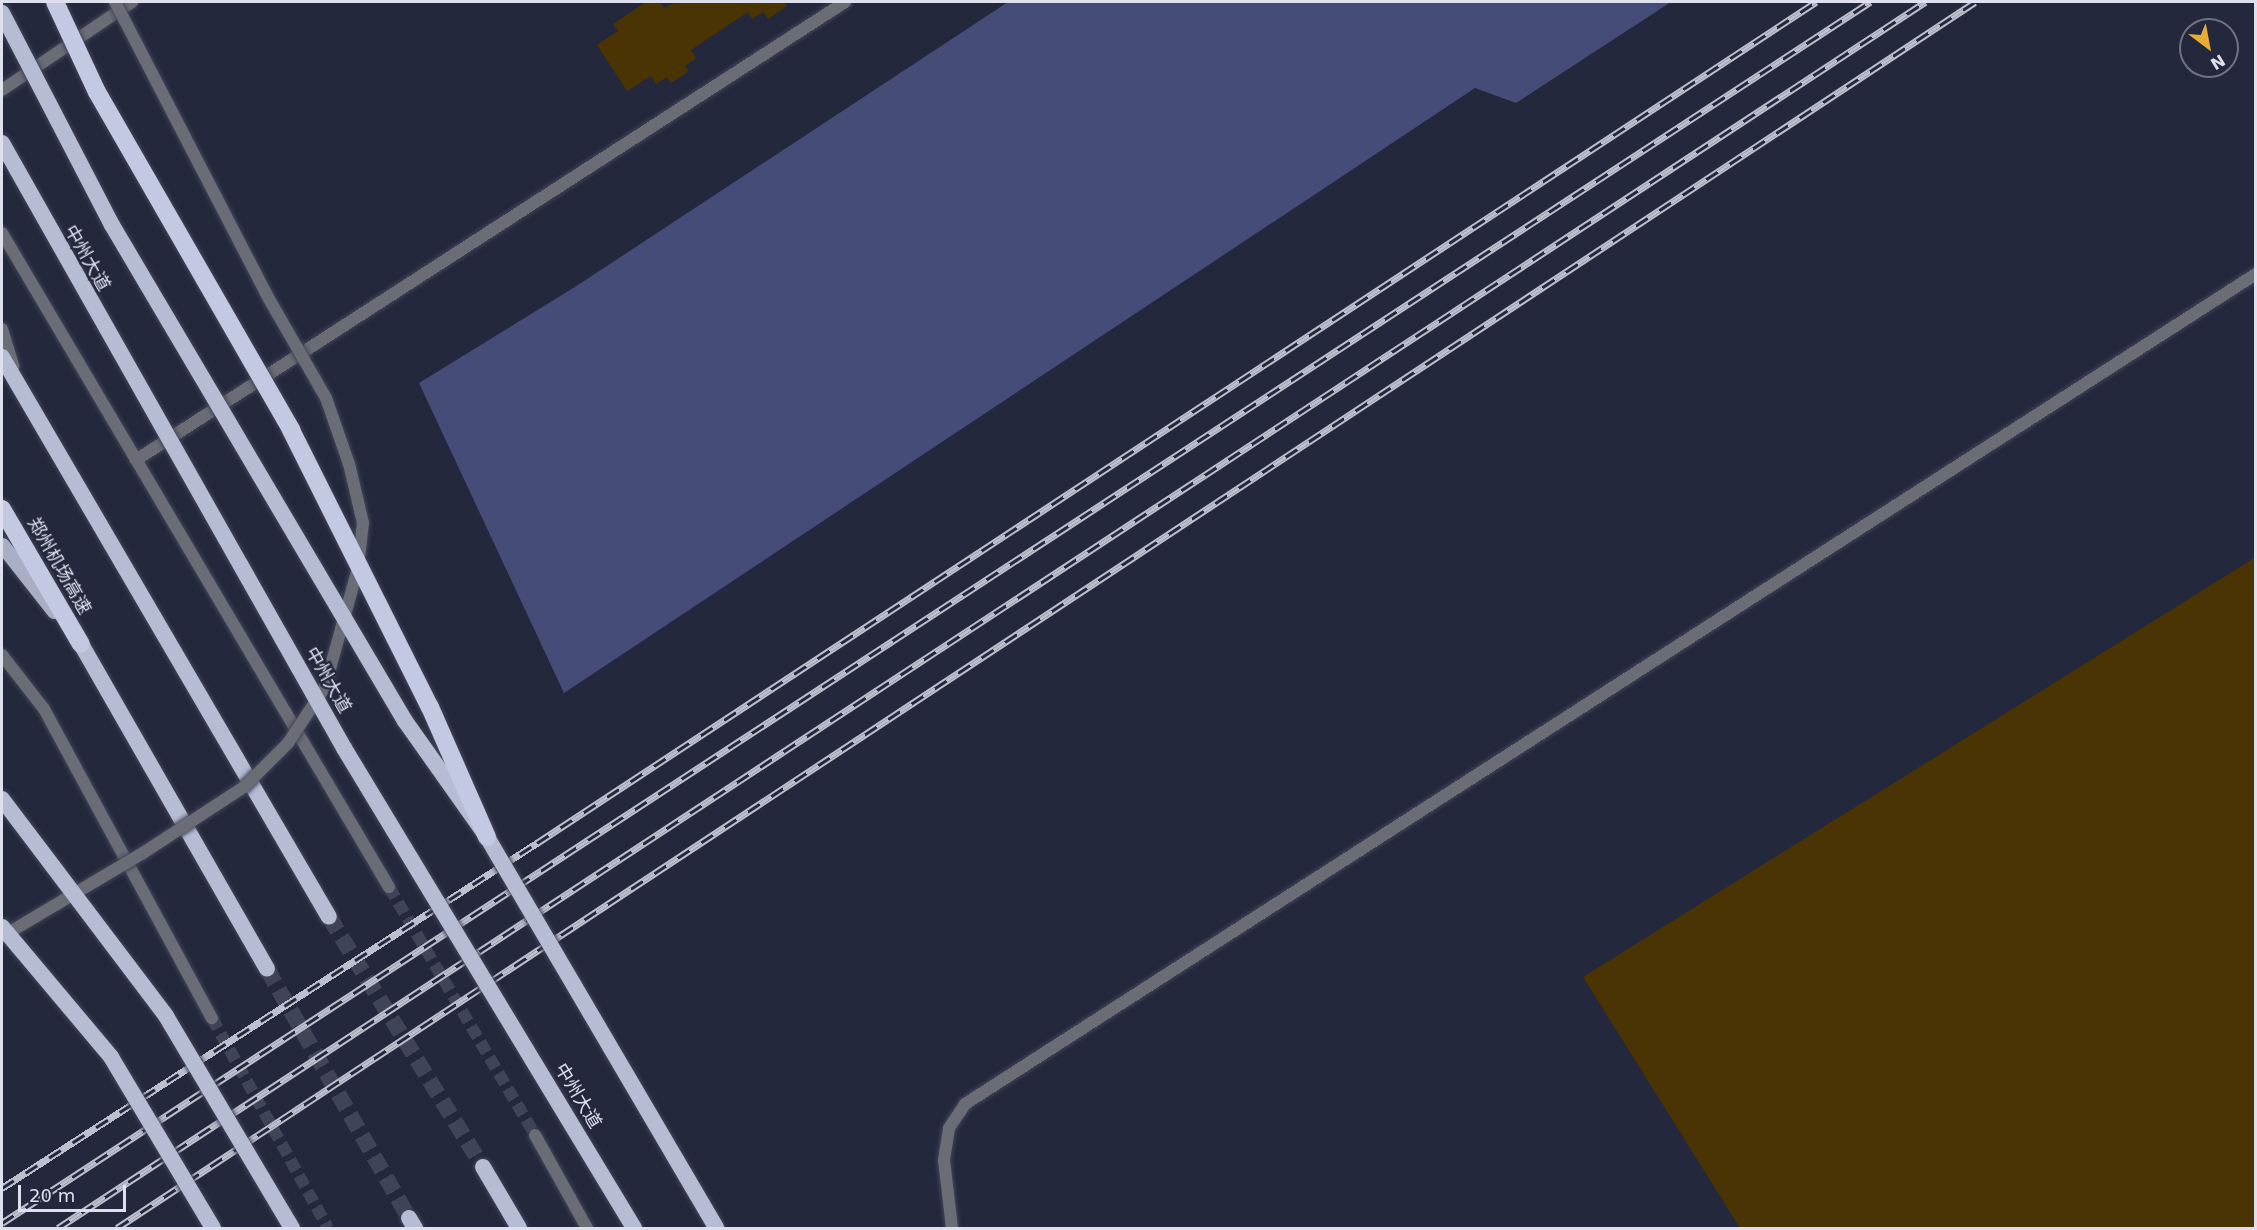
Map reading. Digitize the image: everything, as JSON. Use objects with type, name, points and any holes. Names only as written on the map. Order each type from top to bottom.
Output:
[{"type":"highway","points":[[55,2],[97,92],[291,430],[430,707],[487,837]]},
{"type":"highway","points":[[2,13],[112,225],[405,721],[487,837],[716,1228]]},
{"type":"highway","name":"中州大道","points":[[2,143],[344,748],[634,1228]]},
{"type":"highway","points":[[2,357],[329,917]]},
{"type":"highway","name":"郑州机场高速","points":[[2,509],[81,644]]},
{"type":"highway","points":[[81,644],[267,969]]},
{"type":"highway","points":[[2,799],[166,1017],[292,1228]]},
{"type":"highway","points":[[2,927],[111,1057],[213,1228]]},
{"type":"highway","points":[[483,1167],[519,1228]]},
{"type":"main road","points":[[2,545],[81,644]]},
{"type":"street","points":[[2,937],[143,854],[244,787],[288,743],[325,687],[358,568],[363,523],[350,464],[326,398],[269,299],[115,2]]},
{"type":"street","points":[[2,90],[132,2]]},
{"type":"street","points":[[136,460],[845,2]]},
{"type":"street","points":[[2,233],[389,887]]},
{"type":"street","points":[[952,1228],[945,1160],[949,1128],[965,1104],[2256,274]]},
{"type":"street","points":[[2,329],[21,393]]},
{"type":"street","points":[[2,655],[44,710],[212,1018]]},
{"type":"street","points":[[535,1135],[587,1228]]},
{"type":"shaded area","points":[[1008,2],[1671,2],[1516,103],[1475,88],[564,693],[419,383],[578,285]]},
{"type":"building","points":[[646,2],[660,2],[664,8],[675,2],[784,2],[787,6],[768,19],[763,12],[752,19],[748,12],[691,50],[696,58],[685,66],[689,71],[671,83],[667,77],[656,84],[651,76],[627,91],[597,45],[618,31],[613,24]]},
{"type":"building","points":[[2256,557],[2256,1228],[1740,1228],[1583,977]]},
{"type":"tunnel","points":[[389,887],[535,1135]]},
{"type":"tunnel","points":[[329,917],[483,1167]]},
{"type":"tunnel","points":[[267,969],[409,1218]]},
{"type":"tunnel","points":[[212,1018],[328,1228]]},
{"type":"railway","points":[[2,1188],[537,843],[1816,2]]},
{"type":"railway","points":[[2,1223],[1870,2]]},
{"type":"railway","points":[[58,1228],[1925,2]]},
{"type":"railway","points":[[117,1228],[1975,2]]}]
